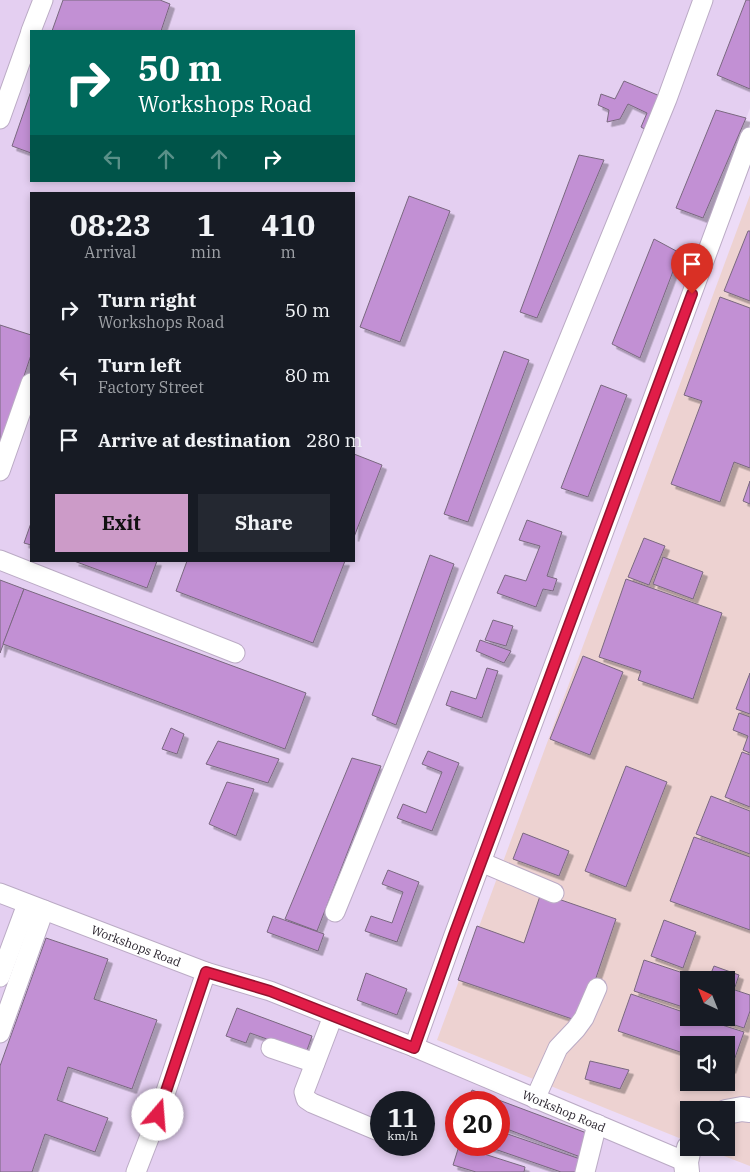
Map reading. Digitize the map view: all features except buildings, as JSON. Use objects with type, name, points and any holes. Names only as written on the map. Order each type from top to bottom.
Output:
[{"type":"street","points":[[31,30],[42,0]]},
{"type":"street","points":[[335,912],[667,99],[703,0]]},
{"type":"street","points":[[0,119],[30,34]]},
{"type":"street","points":[[414,1048],[481,862],[750,137]]},
{"type":"street","points":[[0,470],[30,387]]},
{"type":"street","points":[[0,560],[235,653]]},
{"type":"street","points":[[481,862],[554,893]]},
{"type":"street","name":"Workshops Road","points":[[0,893],[206,972],[270,991],[414,1048]]},
{"type":"street","points":[[0,977],[36,907]]},
{"type":"street","points":[[0,1032],[36,907]]},
{"type":"street","points":[[136,1172],[158,1115],[206,972]]},
{"type":"street","points":[[535,1098],[558,1048],[580,1024],[597,988]]},
{"type":"street","points":[[333,1016],[304,1092],[306,1099],[312,1104],[370,1128]]},
{"type":"street","points":[[271,1048],[315,1064]]},
{"type":"street","name":"Workshop Road","points":[[414,1048],[687,1160]]},
{"type":"street","points":[[584,1172],[597,1124]]},
{"type":"shaded area","points":[[0,0],[750,0],[750,108],[402,1054],[502,1091],[445,1091],[445,1156],[510,1156],[510,1094],[685,1159],[692,1172],[0,1172]]},
{"type":"shaded area","points":[[750,195],[750,1166],[724,1156],[735,1156],[735,1101],[680,1101],[680,1138],[437,1040]]},
{"type":"route","points":[[158,1115],[206,972],[270,991],[414,1048],[454,935],[692,294]]}]
